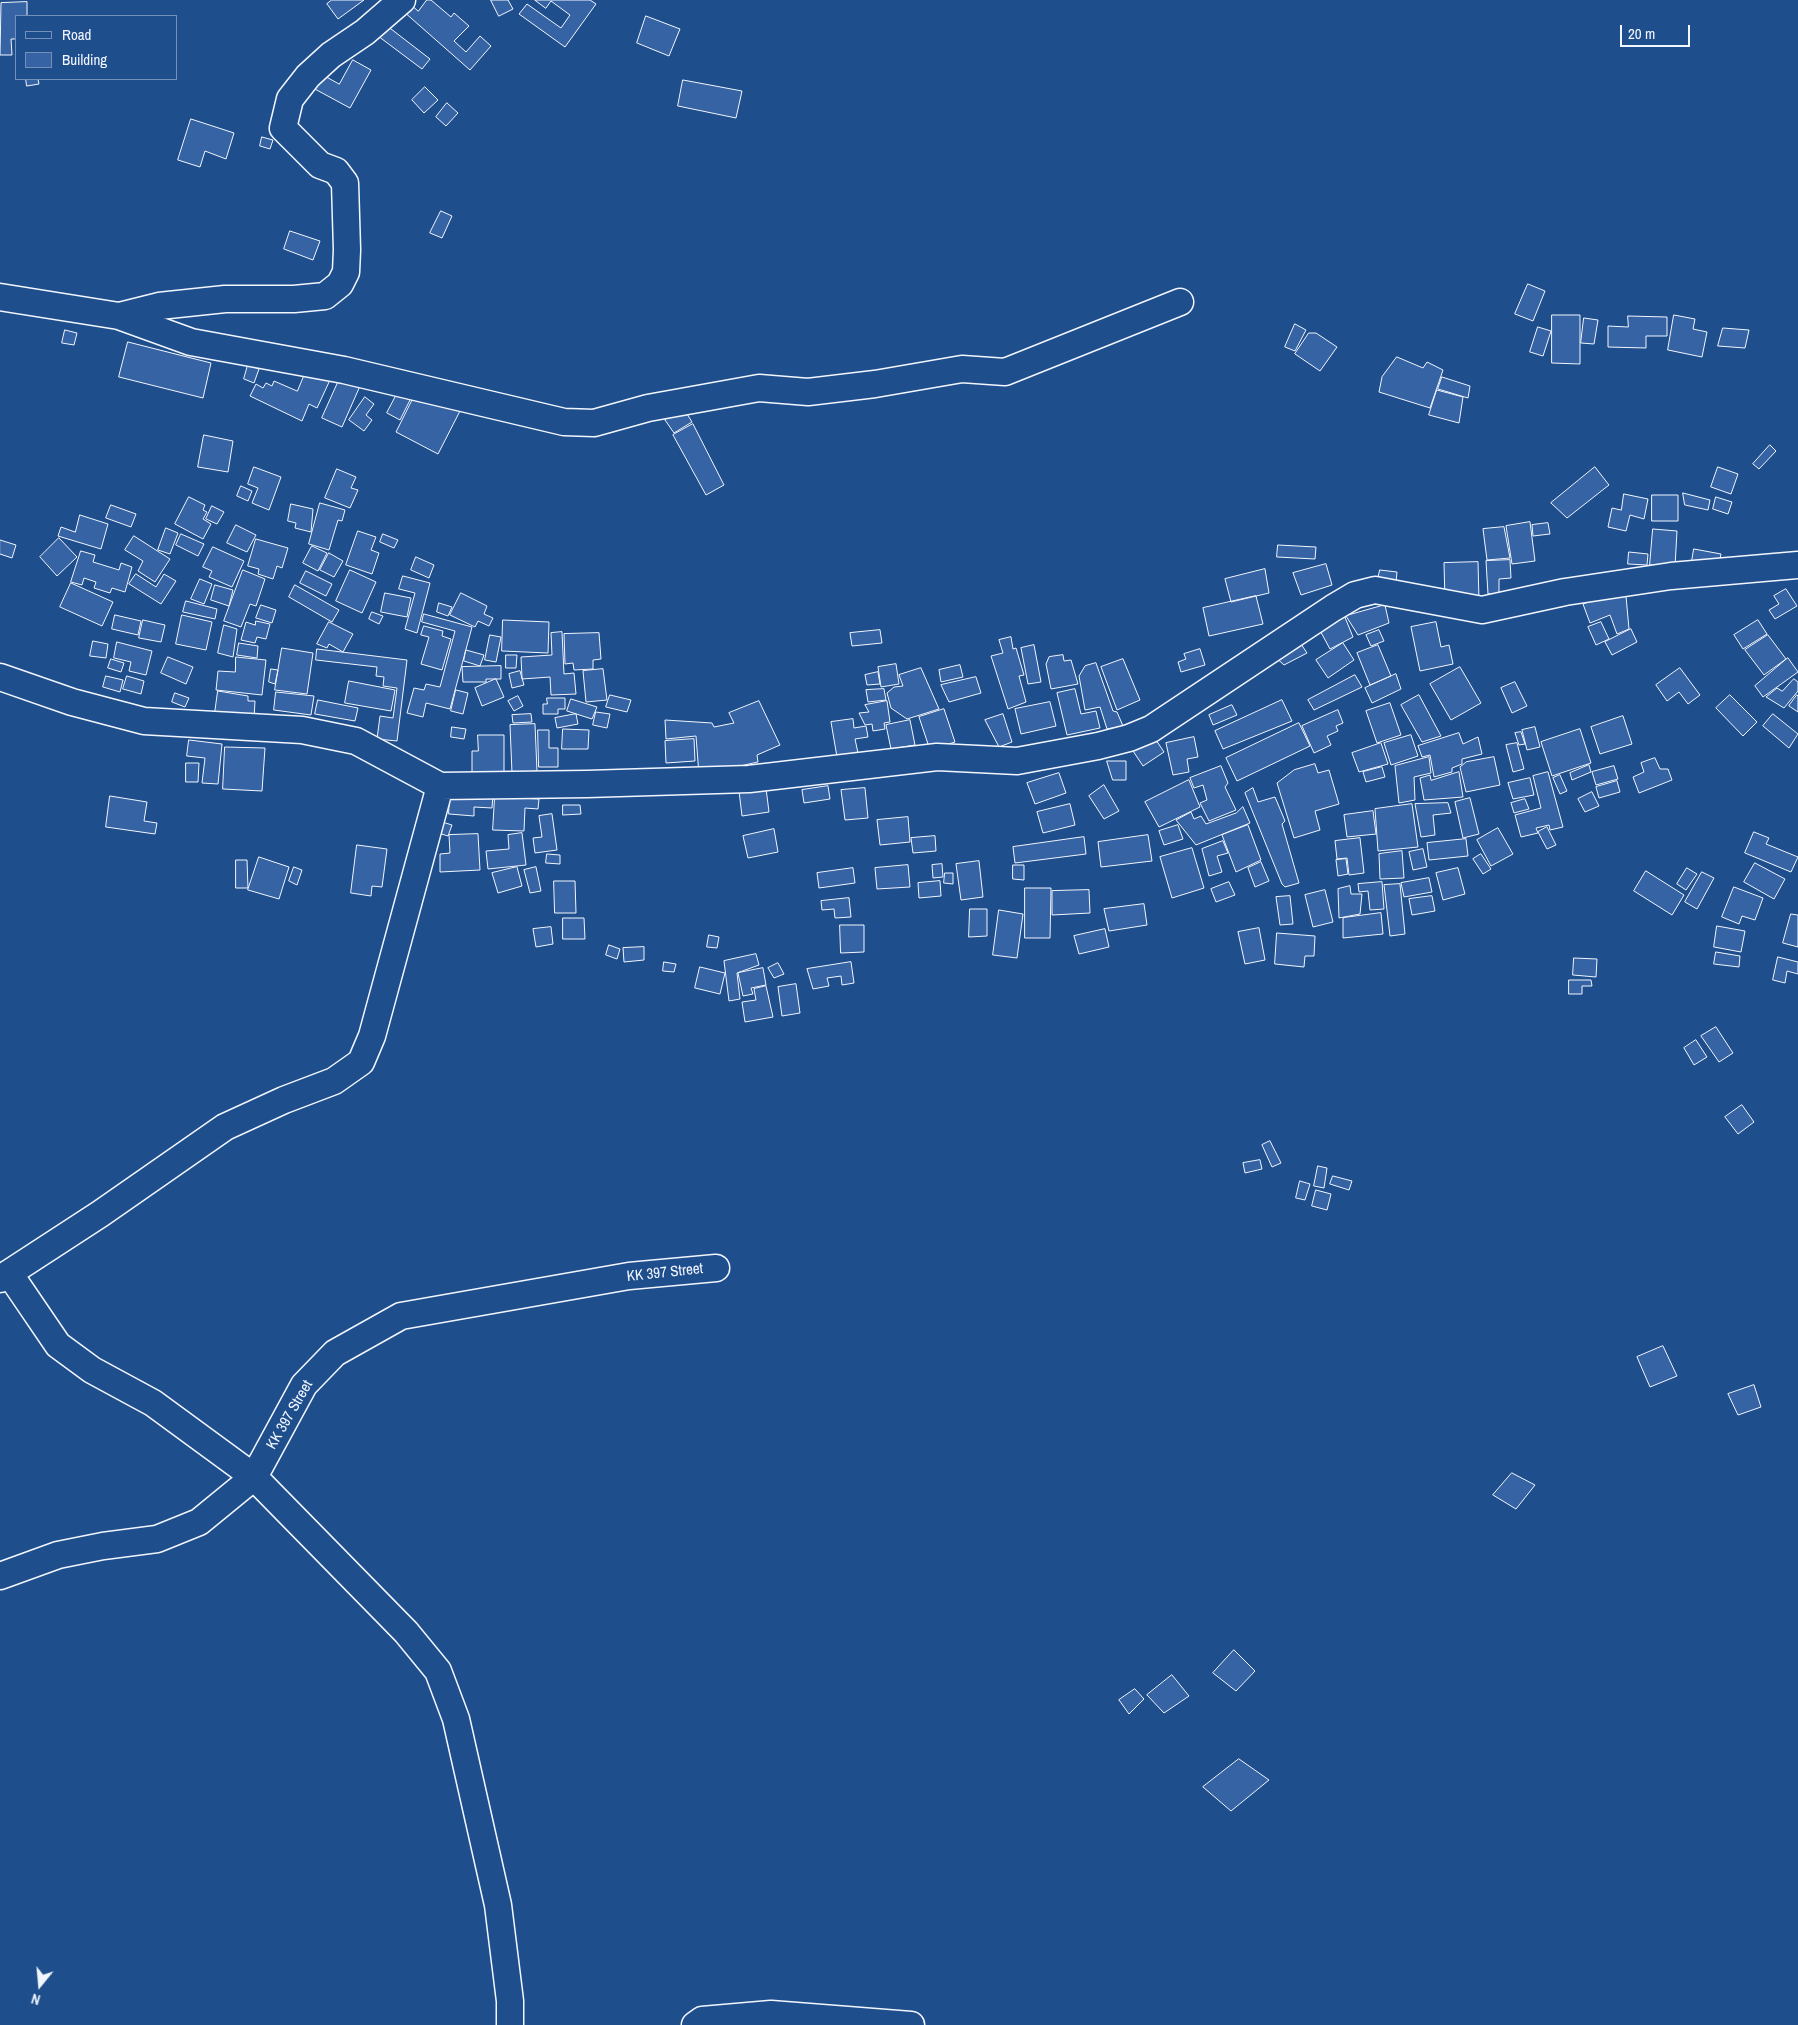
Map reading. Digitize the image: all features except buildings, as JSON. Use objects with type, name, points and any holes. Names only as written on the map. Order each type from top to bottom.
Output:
[{"type":"street","points":[[119,316],[159,306],[225,299],[294,299],[325,296],[340,284],[346,272],[345,183],[336,171],[320,165],[283,128],[290,99],[308,76],[331,55],[365,32],[402,0]]},
{"type":"street","points":[[0,296],[119,316],[191,342],[344,370],[564,422],[594,423],[648,408],[759,388],[808,392],[874,384],[962,369],[1005,372],[1180,302]]},
{"type":"street","points":[[0,677],[72,702],[144,721],[302,730],[356,741],[440,786],[749,779],[937,758],[1017,761],[1106,744],[1151,729],[1355,595],[1375,590],[1482,610],[1565,592],[1652,579],[1798,565]]},
{"type":"street","points":[[440,786],[372,1036],[361,1062],[334,1081],[284,1100],[225,1127],[100,1214],[5,1276],[58,1345],[92,1370],[153,1403],[254,1478],[406,1632],[438,1671],[456,1719],[498,1905],[510,2001],[510,2025]]},
{"type":"street","name":"KK 397 Street","points":[[0,1576],[58,1555],[103,1546],[157,1539],[199,1522],[254,1478],[304,1385],[335,1354],[401,1316],[629,1276],[716,1268]]},
{"type":"street","points":[[695,2025],[702,2020],[771,2014],[911,2025]]}]
